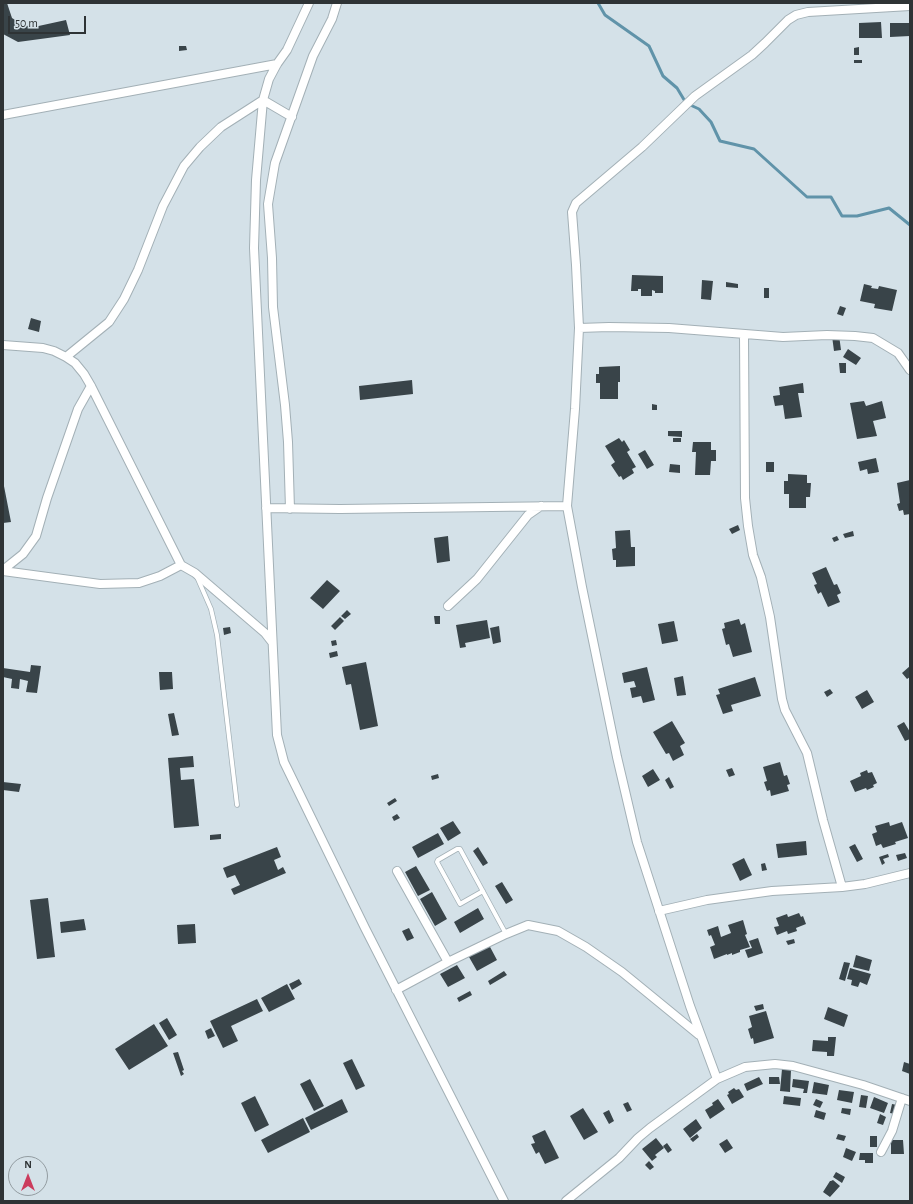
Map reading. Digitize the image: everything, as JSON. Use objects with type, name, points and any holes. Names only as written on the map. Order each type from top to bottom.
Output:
[{"type":"street","points":[[309,3],[286,50],[269,80],[263,100],[256,180],[254,248],[277,736],[284,762],[396,990],[504,1201]]},
{"type":"street","points":[[290,509],[285,405],[273,307],[272,258],[268,204],[276,162],[312,56],[332,19],[337,3]]},
{"type":"street","points":[[717,1079],[701,1036],[637,842],[624,790],[582,587],[567,506],[575,409],[579,328],[572,212],[576,203],[642,147],[695,96],[752,55],[788,20],[796,15],[808,12],[910,6]]},
{"type":"street","points":[[3,114],[277,64]]},
{"type":"street","points":[[263,100],[292,117]]},
{"type":"street","points":[[66,357],[109,322],[124,299],[138,270],[163,206],[184,166],[200,146],[221,127],[263,100]]},
{"type":"street","points":[[579,328],[609,326],[669,328],[783,337],[855,336],[873,338],[898,353],[910,370]]},
{"type":"street","points":[[744,335],[746,498],[748,526],[753,555],[761,577],[770,618],[782,699],[785,710],[807,753],[823,820],[842,887]]},
{"type":"street","points":[[3,345],[43,348],[54,351],[66,357],[80,369],[91,386],[181,565],[195,573],[265,633],[272,642]]},
{"type":"street","points":[[3,570],[23,554],[36,536],[47,498],[78,408],[91,386]]},
{"type":"street","points":[[448,606],[477,579],[528,515],[541,506]]},
{"type":"street","points":[[266,508],[567,506]]},
{"type":"street","points":[[3,570],[100,584],[139,583],[160,576],[181,565]]},
{"type":"street","points":[[397,870],[448,962]]},
{"type":"street","points":[[659,911],[707,900],[772,891],[842,887],[865,884],[910,873]]},
{"type":"street","points":[[396,990],[448,962],[528,925],[558,931],[568,936],[622,972],[701,1036]]},
{"type":"street","points":[[566,1201],[619,1158],[650,1128],[717,1079],[745,1067],[775,1064],[793,1066],[863,1085],[906,1100],[892,1132],[881,1152]]},
{"type":"lane","points":[[195,573],[211,609],[217,635],[237,805]]},
{"type":"lane","points":[[483,891],[460,904],[437,862],[438,860],[459,848],[483,891],[506,934]]},
{"type":"building","points":[[3,3],[7,3],[12,18],[23,25],[34,27],[66,20],[70,35],[18,42],[3,34]]},
{"type":"building","points":[[881,22],[882,38],[859,38],[859,23]]},
{"type":"building","points":[[890,23],[910,23],[910,36],[890,37]]},
{"type":"building","points":[[179,46],[186,46],[187,50],[179,51]]},
{"type":"building","points":[[859,47],[859,55],[854,55],[854,48]]},
{"type":"building","points":[[854,60],[862,60],[862,63],[854,63]]},
{"type":"building","points":[[632,275],[663,276],[663,293],[655,293],[655,291],[652,290],[652,296],[641,296],[641,289],[638,289],[638,291],[631,291]]},
{"type":"building","points":[[702,280],[713,281],[711,300],[701,299]]},
{"type":"building","points":[[726,282],[738,284],[738,288],[726,287]]},
{"type":"building","points":[[864,284],[872,286],[871,288],[878,289],[879,286],[897,290],[892,311],[874,308],[875,304],[860,301]]},
{"type":"building","points":[[764,288],[769,288],[769,298],[764,298]]},
{"type":"building","points":[[840,306],[846,308],[843,316],[837,314]]},
{"type":"building","points":[[31,318],[41,321],[39,332],[28,329]]},
{"type":"building","points":[[839,335],[841,350],[834,351],[832,336]]},
{"type":"building","points":[[848,349],[861,358],[856,365],[843,357]]},
{"type":"building","points":[[839,363],[846,363],[846,373],[840,373]]},
{"type":"building","points":[[620,366],[618,399],[600,399],[600,383],[596,383],[596,374],[599,374],[599,367]]},
{"type":"building","points":[[412,380],[413,394],[360,400],[359,386]]},
{"type":"building","points":[[803,383],[804,393],[798,393],[802,417],[785,419],[783,405],[775,406],[773,396],[780,395],[779,387]]},
{"type":"building","points":[[864,401],[866,406],[882,401],[886,418],[873,421],[877,436],[857,439],[850,403]]},
{"type":"building","points":[[652,404],[657,405],[657,410],[652,410]]},
{"type":"building","points":[[668,431],[682,431],[682,437],[668,436]]},
{"type":"building","points":[[619,438],[622,442],[624,440],[630,450],[627,452],[636,467],[632,469],[634,473],[623,480],[621,476],[619,477],[611,465],[615,462],[605,446]]},
{"type":"building","points":[[673,438],[681,438],[681,442],[673,442]]},
{"type":"building","points":[[693,442],[711,442],[711,450],[716,450],[716,461],[711,461],[710,475],[695,475],[696,452],[692,452]]},
{"type":"building","points":[[645,450],[654,465],[647,469],[638,454]]},
{"type":"building","points":[[876,458],[879,472],[868,474],[867,469],[860,471],[858,462]]},
{"type":"building","points":[[766,462],[774,462],[774,472],[766,472]]},
{"type":"building","points":[[670,464],[680,465],[680,473],[669,472]]},
{"type":"building","points":[[788,474],[807,475],[807,483],[811,483],[810,497],[806,497],[806,508],[789,508],[789,494],[784,494],[784,481],[788,481]]},
{"type":"building","points":[[910,480],[910,514],[904,515],[903,510],[899,511],[897,504],[900,503],[897,483]]},
{"type":"building","points":[[3,481],[11,522],[3,523]]},
{"type":"building","points":[[738,525],[740,530],[732,534],[729,529]]},
{"type":"building","points":[[630,530],[631,547],[635,547],[635,566],[616,567],[616,560],[613,560],[612,549],[616,548],[615,531]]},
{"type":"building","points":[[853,531],[854,536],[845,538],[843,534]]},
{"type":"building","points":[[448,536],[450,561],[437,563],[434,538]]},
{"type":"building","points":[[837,536],[839,540],[834,542],[832,538]]},
{"type":"building","points":[[826,567],[834,585],[837,584],[841,593],[837,595],[840,602],[828,607],[821,592],[818,594],[814,585],[817,584],[812,573]]},
{"type":"building","points":[[327,580],[340,591],[323,609],[310,598]]},
{"type":"building","points":[[347,610],[351,614],[345,619],[341,616]]},
{"type":"building","points":[[434,616],[440,616],[440,624],[435,624]]},
{"type":"building","points":[[340,617],[344,621],[335,630],[331,626]]},
{"type":"building","points":[[739,619],[741,625],[745,623],[752,652],[733,657],[729,644],[726,645],[722,629],[725,628],[724,623]]},
{"type":"building","points":[[487,620],[490,638],[465,643],[466,647],[460,648],[456,625]]},
{"type":"building","points":[[674,621],[678,641],[662,644],[658,624]]},
{"type":"building","points":[[499,626],[501,642],[493,644],[490,628]]},
{"type":"building","points":[[230,627],[231,633],[224,635],[223,628]]},
{"type":"building","points":[[336,640],[337,645],[332,646],[331,641]]},
{"type":"building","points":[[337,651],[338,656],[330,658],[329,653]]},
{"type":"building","points":[[366,662],[378,726],[360,730],[351,684],[346,685],[342,667]]},
{"type":"building","points":[[31,665],[41,666],[37,693],[26,692],[28,681],[20,679],[19,689],[11,688],[12,679],[3,677],[3,668],[30,672]]},
{"type":"building","points":[[910,666],[910,677],[907,679],[902,673]]},
{"type":"building","points":[[647,667],[655,700],[643,703],[641,696],[632,698],[630,688],[636,687],[634,681],[624,683],[622,673]]},
{"type":"building","points":[[159,672],[172,672],[173,689],[160,690]]},
{"type":"building","points":[[683,676],[686,695],[677,696],[674,678]]},
{"type":"building","points":[[755,677],[761,696],[731,705],[733,711],[723,714],[716,695],[720,694],[718,689]]},
{"type":"building","points":[[830,689],[833,693],[827,697],[824,692]]},
{"type":"building","points":[[867,690],[874,702],[862,709],[855,697]]},
{"type":"building","points":[[174,713],[179,735],[172,736],[168,714]]},
{"type":"building","points":[[672,721],[685,743],[680,746],[684,755],[673,761],[669,753],[666,754],[653,732]]},
{"type":"building","points":[[904,722],[910,732],[910,739],[905,741],[897,726]]},
{"type":"building","points":[[193,756],[194,767],[180,768],[181,780],[194,779],[199,826],[174,828],[168,758]]},
{"type":"building","points":[[780,762],[784,776],[787,775],[790,784],[787,785],[789,791],[771,796],[770,790],[767,791],[764,782],[767,781],[763,767]]},
{"type":"building","points":[[732,768],[735,775],[729,777],[726,770]]},
{"type":"building","points":[[653,769],[660,780],[648,787],[642,776]]},
{"type":"building","points":[[867,770],[868,773],[872,772],[877,783],[873,785],[874,787],[867,790],[866,788],[855,792],[850,781],[861,776],[860,773]]},
{"type":"building","points":[[438,774],[439,778],[432,780],[431,776]]},
{"type":"building","points":[[669,777],[674,787],[670,789],[665,780]]},
{"type":"building","points":[[3,782],[21,784],[19,792],[3,790]]},
{"type":"building","points":[[395,798],[397,801],[389,806],[387,803]]},
{"type":"building","points":[[397,814],[400,818],[394,821],[392,817]]},
{"type":"building","points":[[453,821],[461,833],[448,841],[440,828]]},
{"type":"building","points":[[889,822],[890,826],[902,822],[908,838],[883,848],[881,844],[876,846],[872,834],[877,832],[875,826]]},
{"type":"building","points":[[438,833],[444,844],[418,858],[412,847]]},
{"type":"building","points":[[221,834],[221,839],[210,840],[210,835]]},
{"type":"building","points":[[806,841],[807,855],[778,858],[776,844]]},
{"type":"building","points":[[855,844],[863,859],[857,862],[849,847]]},
{"type":"building","points":[[277,847],[281,857],[274,860],[278,870],[283,867],[286,873],[234,895],[231,889],[240,885],[235,875],[227,878],[223,868]]},
{"type":"building","points":[[478,847],[488,863],[483,866],[473,851]]},
{"type":"building","points":[[905,853],[907,858],[898,861],[896,855]]},
{"type":"building","points":[[888,854],[889,857],[883,859],[885,863],[882,865],[879,857]]},
{"type":"building","points":[[744,858],[752,875],[740,881],[732,864]]},
{"type":"building","points":[[765,863],[767,870],[762,871],[761,864]]},
{"type":"building","points":[[416,866],[430,890],[418,896],[405,872]]},
{"type":"building","points":[[502,882],[513,900],[506,904],[495,886]]},
{"type":"building","points":[[432,892],[447,919],[435,926],[420,899]]},
{"type":"building","points":[[48,898],[55,957],[37,959],[30,900]]},
{"type":"building","points":[[478,908],[484,919],[460,933],[454,922]]},
{"type":"building","points":[[799,913],[801,917],[803,916],[806,924],[796,928],[797,931],[788,934],[787,931],[777,935],[774,927],[779,926],[776,918],[787,914],[788,917]]},
{"type":"building","points":[[84,919],[86,930],[61,933],[60,922]]},
{"type":"building","points":[[743,920],[747,934],[745,935],[750,947],[740,950],[740,952],[732,955],[732,953],[727,954],[714,959],[710,947],[715,945],[707,930],[718,926],[721,937],[731,933],[728,925]]},
{"type":"building","points":[[195,924],[196,943],[178,944],[177,925]]},
{"type":"building","points":[[409,928],[414,938],[407,941],[402,931]]},
{"type":"building","points":[[758,938],[763,953],[748,958],[745,950],[752,948],[749,941]]},
{"type":"building","points":[[794,939],[795,943],[788,945],[786,941]]},
{"type":"building","points":[[489,945],[497,960],[477,971],[469,957]]},
{"type":"building","points":[[856,955],[872,960],[869,971],[853,967]]},
{"type":"building","points":[[844,962],[850,963],[845,981],[839,979]]},
{"type":"building","points":[[457,965],[465,978],[448,987],[440,974]]},
{"type":"building","points":[[850,968],[871,974],[867,985],[860,982],[858,987],[851,985],[852,980],[847,979]]},
{"type":"building","points":[[504,971],[507,975],[490,985],[488,981]]},
{"type":"building","points":[[299,979],[302,984],[292,990],[289,984]]},
{"type":"building","points":[[287,984],[295,999],[269,1012],[261,998]]},
{"type":"building","points":[[470,991],[472,995],[459,1002],[457,998]]},
{"type":"building","points":[[257,999],[263,1011],[231,1026],[238,1041],[223,1048],[210,1021]]},
{"type":"building","points":[[763,1004],[764,1009],[756,1011],[754,1006]]},
{"type":"building","points":[[828,1007],[848,1015],[844,1027],[824,1019]]},
{"type":"building","points":[[766,1011],[774,1038],[754,1044],[753,1038],[751,1039],[748,1029],[752,1027],[749,1016]]},
{"type":"building","points":[[167,1018],[177,1035],[169,1040],[159,1023]]},
{"type":"building","points":[[154,1024],[168,1046],[129,1070],[115,1049]]},
{"type":"building","points":[[211,1028],[215,1036],[208,1039],[205,1031]]},
{"type":"building","points":[[828,1037],[836,1037],[834,1056],[827,1056],[827,1052],[812,1051],[813,1040],[828,1041]]},
{"type":"building","points":[[178,1052],[184,1070],[182,1071],[184,1074],[181,1076],[173,1053]]},
{"type":"building","points":[[352,1059],[365,1086],[356,1090],[343,1063]]},
{"type":"building","points":[[904,1062],[910,1064],[910,1074],[902,1071]]},
{"type":"building","points":[[782,1069],[791,1070],[790,1092],[780,1091]]},
{"type":"building","points":[[759,1077],[763,1084],[747,1091],[744,1084]]},
{"type":"building","points":[[769,1077],[779,1077],[780,1084],[769,1084]]},
{"type":"building","points":[[310,1079],[324,1106],[314,1111],[300,1084]]},
{"type":"building","points":[[793,1079],[809,1081],[807,1093],[803,1093],[804,1089],[792,1087]]},
{"type":"building","points":[[814,1082],[829,1085],[827,1095],[812,1093]]},
{"type":"building","points":[[734,1088],[736,1090],[739,1089],[744,1097],[732,1104],[727,1095],[729,1094],[728,1092]]},
{"type":"building","points":[[839,1090],[854,1092],[852,1103],[837,1100]]},
{"type":"building","points":[[861,1095],[868,1096],[866,1108],[859,1107]]},
{"type":"building","points":[[255,1096],[269,1125],[255,1132],[241,1103]]},
{"type":"building","points":[[784,1096],[801,1098],[800,1106],[783,1104]]},
{"type":"building","points":[[874,1097],[888,1103],[884,1113],[870,1108]]},
{"type":"building","points":[[342,1099],[348,1112],[311,1130],[305,1118]]},
{"type":"building","points":[[718,1099],[725,1109],[710,1119],[705,1110],[713,1105],[712,1103]]},
{"type":"building","points":[[816,1099],[823,1102],[820,1108],[813,1105]]},
{"type":"building","points":[[628,1102],[632,1110],[627,1112],[623,1104]]},
{"type":"building","points":[[892,1104],[897,1105],[895,1114],[890,1113]]},
{"type":"building","points":[[583,1108],[598,1132],[584,1140],[570,1116]]},
{"type":"building","points":[[842,1108],[851,1109],[850,1115],[841,1113]]},
{"type":"building","points":[[609,1110],[614,1121],[609,1124],[603,1113]]},
{"type":"building","points":[[816,1110],[826,1113],[824,1120],[814,1117]]},
{"type":"building","points":[[880,1114],[886,1117],[883,1125],[877,1123]]},
{"type":"building","points":[[303,1118],[310,1132],[268,1153],[261,1140]]},
{"type":"building","points":[[696,1119],[702,1128],[690,1138],[683,1129]]},
{"type":"building","points":[[545,1130],[559,1158],[545,1164],[539,1152],[536,1154],[531,1144],[535,1143],[532,1136]]},
{"type":"building","points":[[697,1134],[699,1137],[693,1142],[690,1139]]},
{"type":"building","points":[[838,1134],[846,1136],[844,1141],[836,1139]]},
{"type":"building","points":[[870,1136],[877,1136],[877,1147],[870,1147]]},
{"type":"building","points":[[656,1138],[664,1148],[655,1155],[657,1157],[652,1161],[642,1149]]},
{"type":"building","points":[[727,1139],[733,1148],[725,1153],[719,1144]]},
{"type":"building","points":[[891,1140],[903,1140],[904,1154],[891,1154]]},
{"type":"building","points":[[667,1143],[672,1150],[668,1153],[663,1146]]},
{"type":"building","points":[[846,1148],[856,1152],[852,1161],[843,1157]]},
{"type":"building","points":[[860,1153],[873,1153],[873,1163],[865,1163],[865,1160],[859,1160]]},
{"type":"building","points":[[649,1161],[654,1167],[650,1170],[645,1165]]},
{"type":"building","points":[[836,1172],[845,1177],[842,1183],[833,1177]]},
{"type":"building","points":[[833,1180],[840,1186],[830,1197],[823,1192],[830,1181]]},
{"type":"waterway","points":[[598,3],[605,15],[649,46],[663,76],[677,88],[686,103],[699,109],[711,122],[720,141],[754,149],[807,197],[831,197],[842,216],[857,216],[889,208],[910,225]]}]
